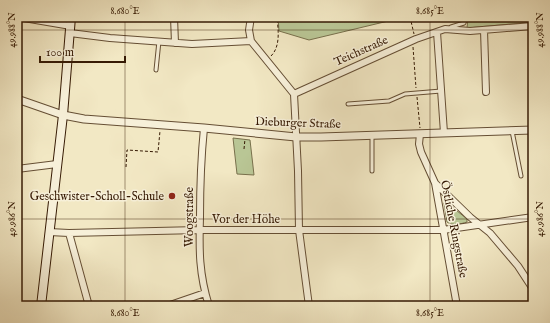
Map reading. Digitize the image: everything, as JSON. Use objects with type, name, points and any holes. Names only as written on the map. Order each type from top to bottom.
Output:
[{"type":"main road","points":[[41,306],[63,115],[71,17]]},
{"type":"street","points":[[18,17],[70,29],[175,43],[202,44],[251,41]]},
{"type":"street","points":[[174,17],[175,43]]},
{"type":"street","points":[[251,17],[249,30],[251,41],[294,94],[299,230],[309,306]]},
{"type":"street","name":"Teichstraße","points":[[294,94],[297,91],[414,40],[445,29],[470,31],[533,26]]},
{"type":"street","points":[[484,30],[486,92]]},
{"type":"street","points":[[437,32],[444,133]]},
{"type":"street","name":"Dieburger Straße","points":[[17,99],[63,115],[84,119],[161,124],[296,137],[372,136],[420,131],[444,133],[533,130]]},
{"type":"street","name":"Woogstraße","points":[[204,128],[200,181],[199,230],[200,264],[209,306]]},
{"type":"street","name":"Östliche Ringstraße","points":[[420,131],[419,144],[421,152],[435,184],[457,306]]},
{"type":"street","points":[[17,169],[57,164]]},
{"type":"street","points":[[435,184],[490,234],[511,258],[533,288]]},
{"type":"street","name":"Vor der Höhe","points":[[49,232],[69,233],[199,230],[444,230],[533,217]]},
{"type":"street","points":[[69,233],[89,306]]},
{"type":"street","points":[[167,306],[205,293]]},
{"type":"lane","points":[[445,29],[463,24],[466,17]]},
{"type":"lane","points":[[156,70],[159,41]]},
{"type":"lane","points":[[348,104],[389,100],[405,94],[441,91]]},
{"type":"lane","points":[[512,131],[521,176]]},
{"type":"lane","points":[[372,136],[372,171]]},
{"type":"path","points":[[266,60],[276,49],[278,35],[277,17]]},
{"type":"path","points":[[410,17],[414,40],[414,65],[420,131]]},
{"type":"path","points":[[126,167],[127,150],[158,152],[161,124]]},
{"type":"path","points":[[244,149],[245,141]]},
{"type":"green space","points":[[278,17],[405,17],[309,40],[279,31]]},
{"type":"green space","points":[[468,17],[533,17],[533,22],[467,28]]},
{"type":"green space","points":[[233,138],[250,140],[254,175],[237,174]]},
{"type":"green space","points":[[445,201],[467,219],[467,222],[454,224],[447,222]]},
{"type":"place","name":"Geschwister-Scholl-Schule","points":[[172,196]]}]
